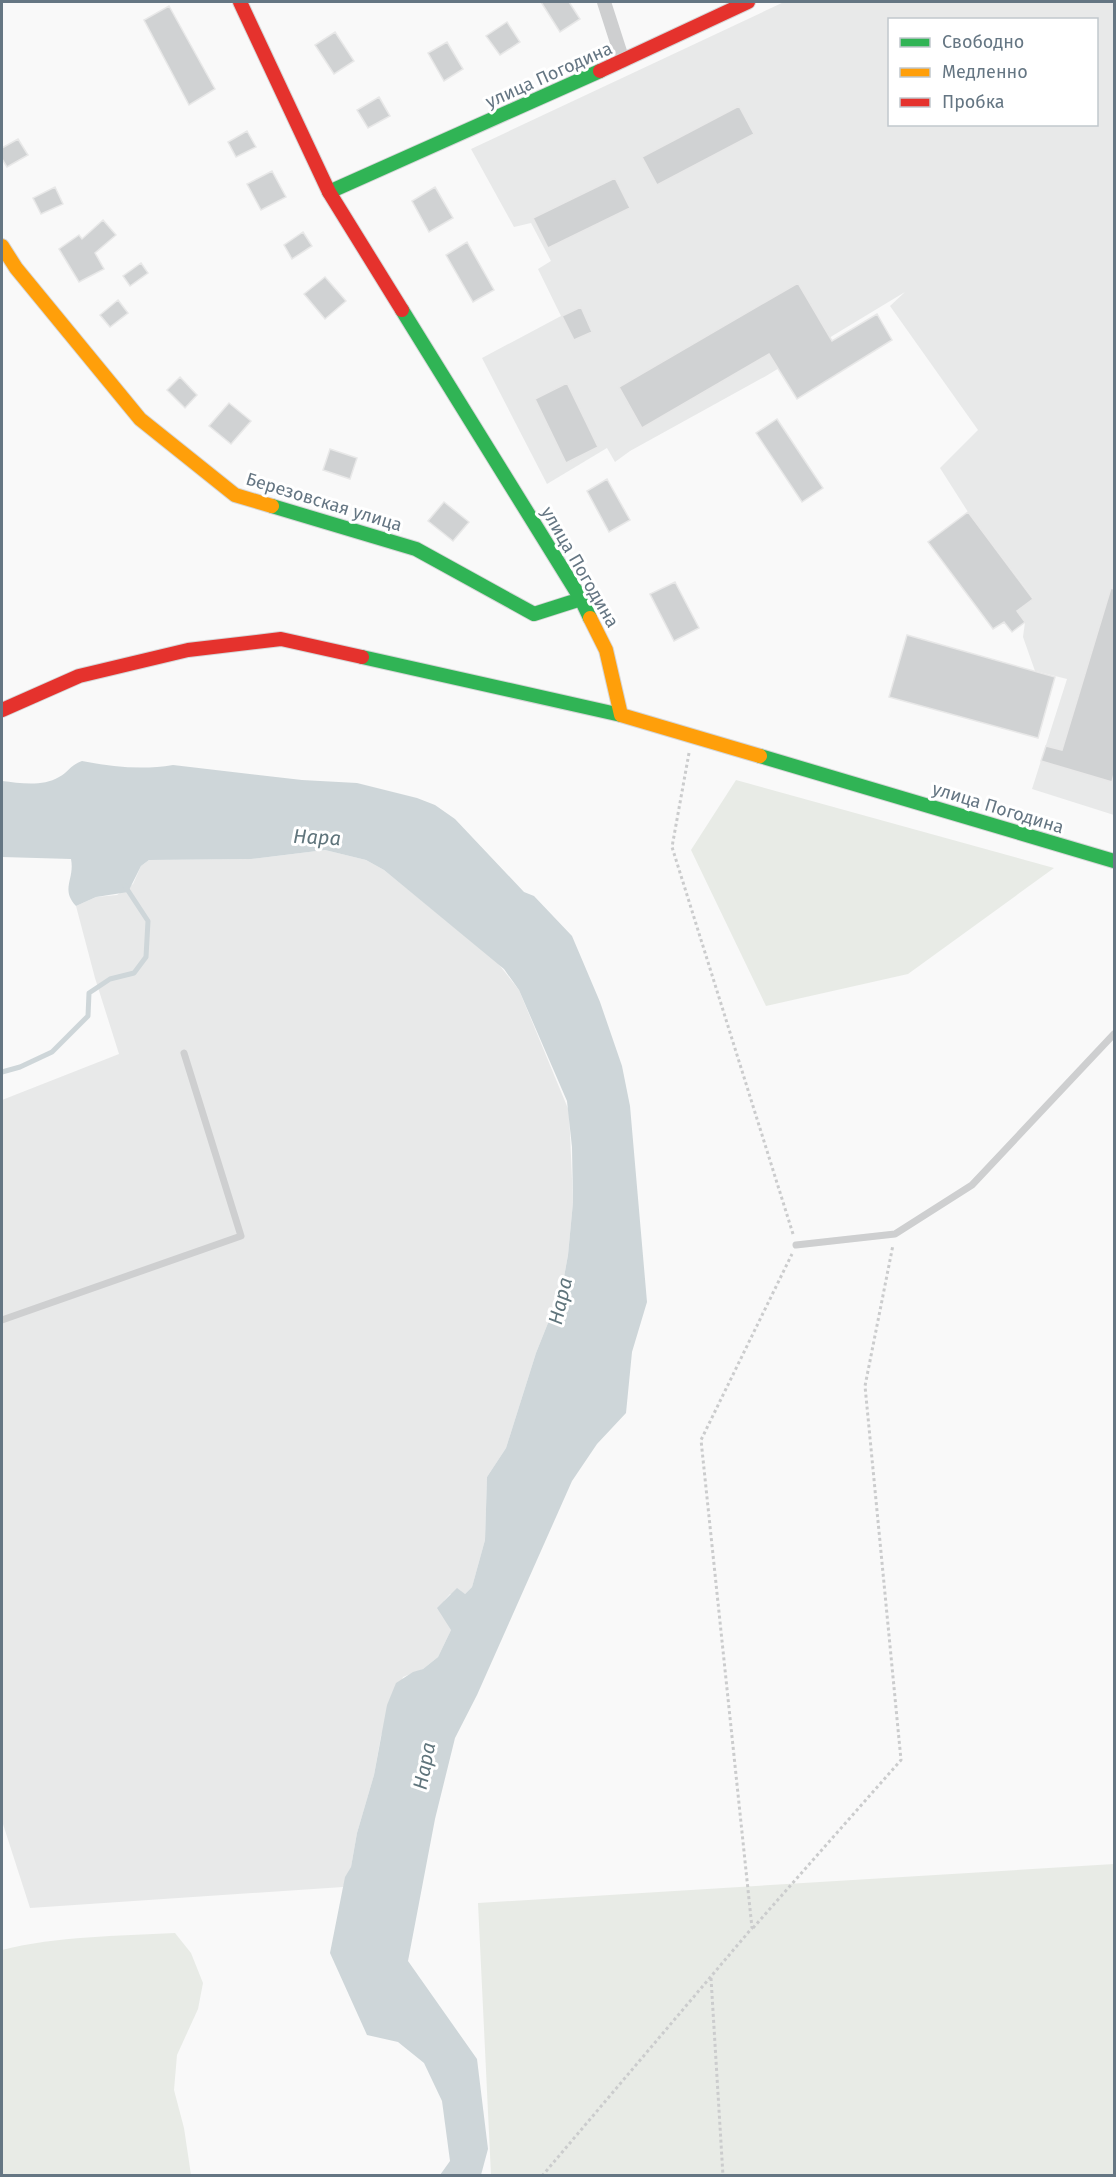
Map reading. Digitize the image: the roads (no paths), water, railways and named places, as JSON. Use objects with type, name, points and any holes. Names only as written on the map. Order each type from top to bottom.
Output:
[{"type":"street","name":"улица Погодина","points":[[240,2],[329,192],[581,599],[606,650],[621,715],[1112,858]]},
{"type":"street","points":[[604,2],[623,61]]},
{"type":"street","name":"улица Погодина","points":[[329,192],[623,61],[748,2]]},
{"type":"street","name":"Березовская улица","points":[[2,246],[16,268],[140,419],[235,495],[416,549],[534,614],[581,599]]},
{"type":"street","points":[[2,710],[79,676],[188,650],[281,639],[621,715]]},
{"type":"lane","points":[[796,1245],[895,1234],[972,1185],[1114,1034]]},
{"type":"lane","points":[[2,1320],[241,1236],[184,1053]]},
{"type":"water","name":"Нара","points":[[82,761],[128,767],[173,765],[302,780],[357,783],[417,798],[435,805],[455,819],[524,892],[534,896],[572,936],[600,1002],[622,1066],[630,1106],[647,1302],[632,1352],[626,1413],[597,1444],[572,1481],[477,1695],[455,1738],[435,1819],[408,1961],[477,2059],[488,2149],[481,2175],[440,2175],[450,2161],[442,2101],[424,2063],[398,2042],[367,2035],[330,1953],[345,1877],[351,1867],[357,1833],[374,1775],[387,1705],[396,1683],[413,1672],[423,1669],[438,1657],[451,1630],[437,1608],[457,1588],[465,1594],[472,1587],[485,1540],[487,1477],[506,1448],[536,1353],[562,1288],[573,1202],[572,1147],[567,1101],[519,990],[504,969],[384,870],[366,860],[325,850],[251,859],[149,860],[141,866],[128,892],[96,897],[76,906],[71,900],[68,889],[71,859],[2,857],[2,781],[45,782],[59,777]]},
{"type":"waterway","points":[[2,1072],[20,1067],[52,1052],[88,1016],[89,993],[110,979],[134,973],[146,957],[148,921],[125,886]]}]
